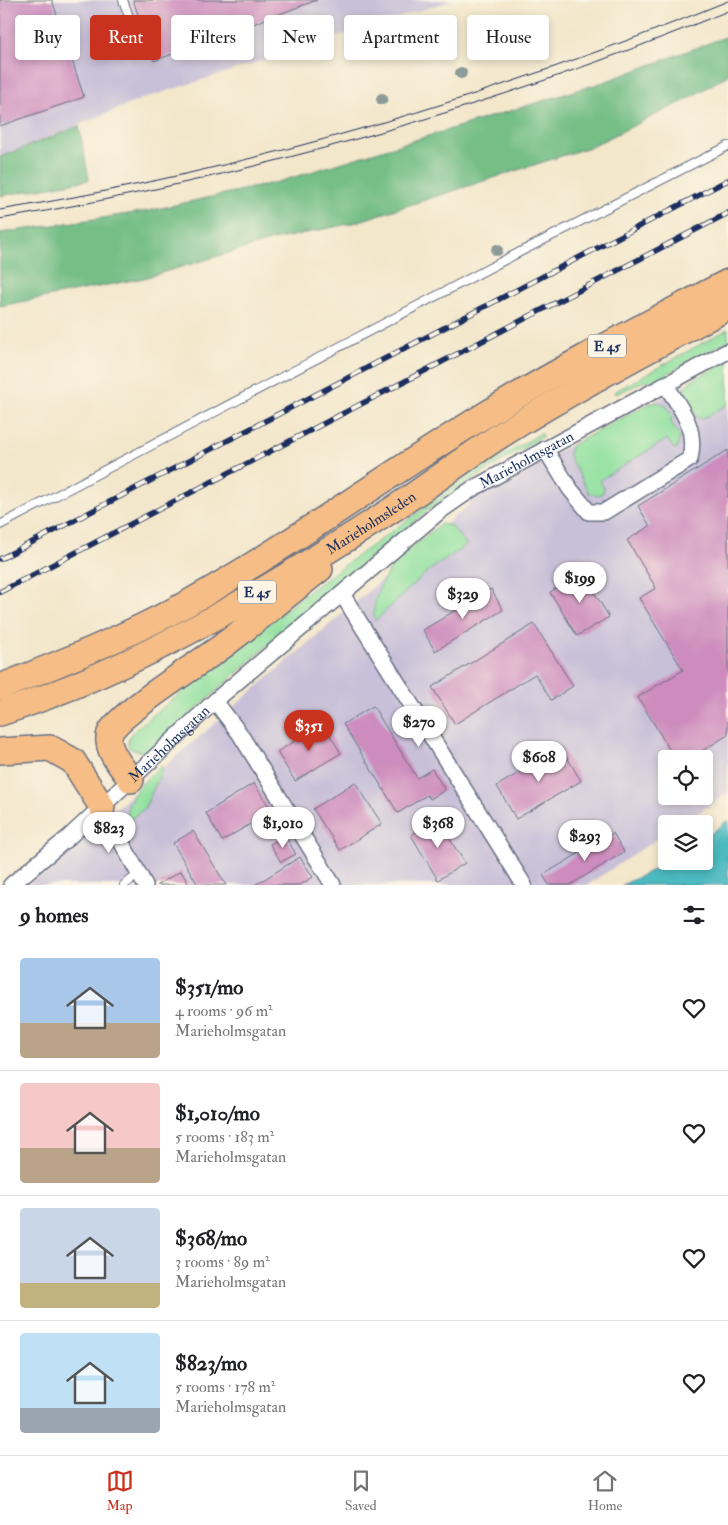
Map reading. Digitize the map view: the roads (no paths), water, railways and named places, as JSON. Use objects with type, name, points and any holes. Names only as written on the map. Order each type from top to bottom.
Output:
[{"type":"highway","name":"Marieholmsleden","points":[[0,686],[100,646],[187,603],[262,558],[487,413],[602,348],[728,282]]},
{"type":"highway","name":"Marieholmsleden","points":[[0,713],[91,678],[173,640],[224,612],[390,511],[538,412],[728,307]]},
{"type":"highway","points":[[132,780],[111,748],[109,739],[114,728],[133,709],[246,628],[390,511]]},
{"type":"highway","points":[[0,751],[50,748],[73,761],[102,807]]},
{"type":"street","name":"Marieholmsgatan","points":[[11,885],[102,807],[215,702],[456,500],[545,449],[728,351]]},
{"type":"street","points":[[545,449],[570,489],[588,512],[604,512],[690,460],[694,444],[686,415],[665,384]]},
{"type":"street","points":[[342,594],[524,885]]},
{"type":"street","name":"Marieholmsgatan","points":[[215,702],[240,734],[333,885]]},
{"type":"street","points":[[102,807],[142,880]]},
{"type":"lane","points":[[123,0],[128,15]]},
{"type":"lane","points":[[0,525],[526,248],[728,146]]},
{"type":"lane","points":[[124,885],[142,880]]},
{"type":"water","points":[[728,820],[728,885],[622,885],[658,867],[658,870],[713,870],[713,832]]},
{"type":"tram line","points":[[0,210],[186,174],[370,126],[551,68],[640,36],[728,1]]},
{"type":"tram line","points":[[0,219],[186,182],[370,135],[461,108],[551,78],[640,46],[728,11]]},
{"type":"railway","points":[[0,559],[728,180]]},
{"type":"railway","points":[[0,592],[728,213]]}]
